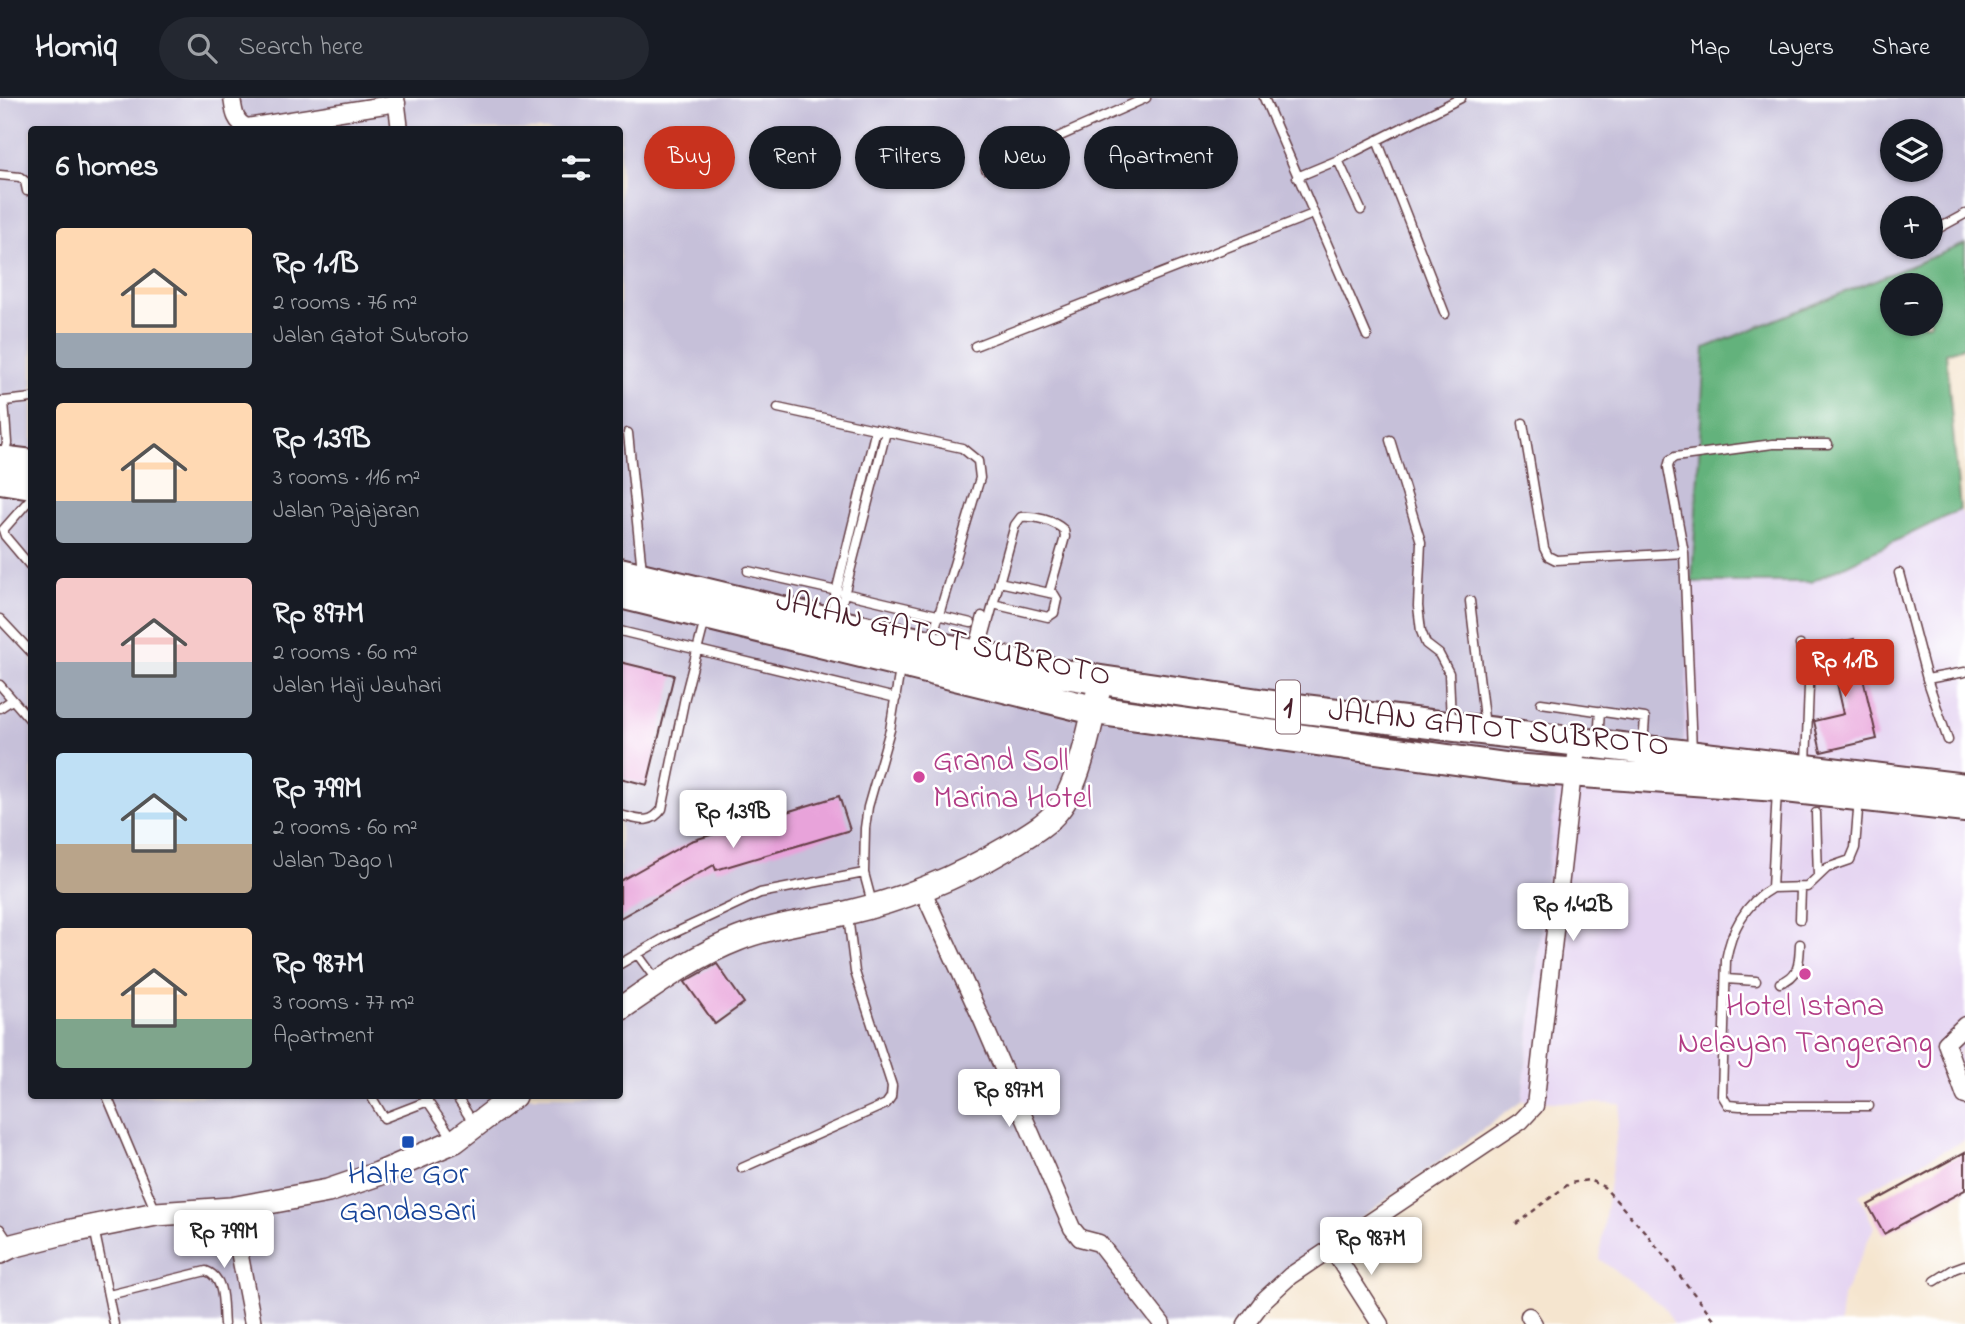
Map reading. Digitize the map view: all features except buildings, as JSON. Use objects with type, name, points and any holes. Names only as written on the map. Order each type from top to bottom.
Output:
[{"type":"highway","points":[[1,472],[28,465]]},
{"type":"highway","points":[[1,472],[28,482]]},
{"type":"highway","name":"JALAN GATOT SUBROTO","points":[[631,575],[930,645],[1101,680],[1279,706],[1965,788]]},
{"type":"highway","name":"JALAN GATOT SUBROTO","points":[[623,595],[706,615],[898,683],[1513,768],[1777,788],[1965,808]]},
{"type":"main road","points":[[623,1007],[697,957],[740,938],[873,906],[922,889],[986,860],[1023,838],[1058,811],[1073,783],[1101,680]]},
{"type":"main road","points":[[4,1242],[156,1214],[231,1209],[328,1191],[378,1174],[455,1141],[510,1099]]},
{"type":"street","points":[[232,98],[236,117],[245,126]]},
{"type":"street","points":[[253,126],[396,101],[399,126]]},
{"type":"street","points":[[1245,1324],[1278,1286],[1300,1269],[1521,1121],[1535,1106],[1573,773],[1588,741]]},
{"type":"street","points":[[922,889],[1072,1228],[1080,1238],[1099,1243],[1161,1324]]},
{"type":"street","points":[[1965,1025],[1947,1043],[1965,1096]]},
{"type":"street","points":[[231,1209],[253,1324]]},
{"type":"street","points":[[1332,1250],[1380,1324]]},
{"type":"lane","points":[[1070,132],[1146,98]]},
{"type":"lane","points":[[1264,98],[1367,336]]},
{"type":"lane","points":[[1297,177],[1338,160],[1461,98]]},
{"type":"lane","points":[[1377,140],[1445,314]]},
{"type":"lane","points":[[1338,160],[1361,210]]},
{"type":"lane","points":[[0,174],[20,177],[25,181],[27,191]]},
{"type":"lane","points":[[975,346],[1313,214]]},
{"type":"lane","points":[[1943,226],[1965,214]]},
{"type":"lane","points":[[1,472],[7,443],[2,401],[28,398]]},
{"type":"lane","points":[[778,408],[962,448],[978,461],[980,470],[930,645]]},
{"type":"lane","points":[[1523,423],[1544,548],[1548,556],[1556,559],[1684,553]]},
{"type":"lane","points":[[833,623],[881,430]]},
{"type":"lane","points":[[628,433],[631,575]]},
{"type":"lane","points":[[1390,440],[1421,542],[1418,606],[1421,631],[1426,644],[1439,654],[1449,673],[1451,725]]},
{"type":"lane","points":[[1692,754],[1684,553],[1668,467],[1670,460],[1675,457],[1773,444],[1828,444]]},
{"type":"lane","points":[[28,502],[3,530],[28,563]]},
{"type":"lane","points":[[976,654],[1015,524],[1021,517],[1030,516],[1058,524],[1064,530],[1065,537],[1049,593]]},
{"type":"lane","points":[[748,571],[971,623]]},
{"type":"lane","points":[[1899,573],[1927,679],[1948,740]]},
{"type":"lane","points":[[993,604],[1048,617],[1054,613],[1057,599],[1054,594],[999,582]]},
{"type":"lane","points":[[1470,601],[1485,729]]},
{"type":"lane","points":[[623,817],[647,821],[656,818],[662,809],[706,615]]},
{"type":"lane","points":[[976,654],[982,616]]},
{"type":"lane","points":[[0,619],[28,649]]},
{"type":"lane","points":[[623,632],[697,649],[898,683],[865,828],[864,873],[873,906]]},
{"type":"lane","points":[[1800,645],[1809,686],[1810,711],[1805,769]]},
{"type":"lane","points":[[1927,679],[1965,672]]},
{"type":"lane","points":[[0,685],[28,718]]},
{"type":"lane","points":[[0,708],[12,700]]},
{"type":"lane","points":[[1541,703],[1645,718],[1643,748]]},
{"type":"lane","points":[[1588,741],[1600,711]]},
{"type":"lane","points":[[1772,888],[1777,788]]},
{"type":"lane","points":[[1858,810],[1853,857],[1847,863],[1827,868],[1807,887],[1772,888],[1756,901],[1737,924],[1729,941],[1726,960],[1722,1095],[1728,1105],[1869,1106]]},
{"type":"lane","points":[[1816,813],[1818,876]]},
{"type":"lane","points":[[623,962],[668,936],[760,892],[864,873]]},
{"type":"lane","points":[[1800,919],[1801,888]]},
{"type":"lane","points":[[742,1168],[886,1104],[891,1097],[892,1086],[855,972],[847,912]]},
{"type":"lane","points":[[1780,983],[1794,977],[1798,970],[1800,944]]},
{"type":"lane","points":[[638,955],[658,983]]},
{"type":"lane","points":[[1726,979],[1756,981]]},
{"type":"lane","points":[[108,1099],[156,1214]]},
{"type":"lane","points":[[373,1099],[384,1118],[424,1099]]},
{"type":"lane","points":[[427,1099],[455,1141]]},
{"type":"lane","points":[[458,1099],[476,1126]]},
{"type":"lane","points":[[94,1226],[114,1324]]},
{"type":"lane","points":[[1935,1281],[1965,1265]]},
{"type":"lane","points":[[109,1295],[206,1271],[215,1275],[220,1284],[223,1324]]},
{"type":"path","points":[[1516,1224],[1570,1183],[1589,1180],[1604,1187],[1718,1324]]},
{"type":"shaded area","points":[[0,98],[1965,98],[1965,244],[1943,253],[1943,196],[1880,196],[1880,259],[1928,259],[1892,273],[1880,273],[1880,278],[1705,348],[1681,786],[1558,776],[1522,1101],[1277,1279],[1235,1324],[0,1324]]},
{"type":"shaded area","points":[[1960,510],[1965,516],[1965,1049],[1959,1052],[1965,1066],[1965,1140],[1859,1194],[1874,1227],[1843,1296],[1840,1324],[1674,1324],[1663,1306],[1599,1259],[1621,1104],[1522,1101],[1558,775],[1681,785],[1692,582],[1811,582]]},
{"type":"green space","points":[[1965,244],[1965,346],[1946,353],[1960,510],[1811,582],[1692,582],[1705,348],[1880,278],[1880,336],[1943,336],[1943,273],[1892,273],[1928,259],[1943,259],[1943,253]]},
{"type":"place","name":"Grand Soll Marina Hotel","points":[[919,777]]},
{"type":"place","name":"Hotel Istana Nelayan Tangerang","points":[[1805,974]]},
{"type":"place","name":"Halte Gor Gandasari","points":[[408,1142]]}]
